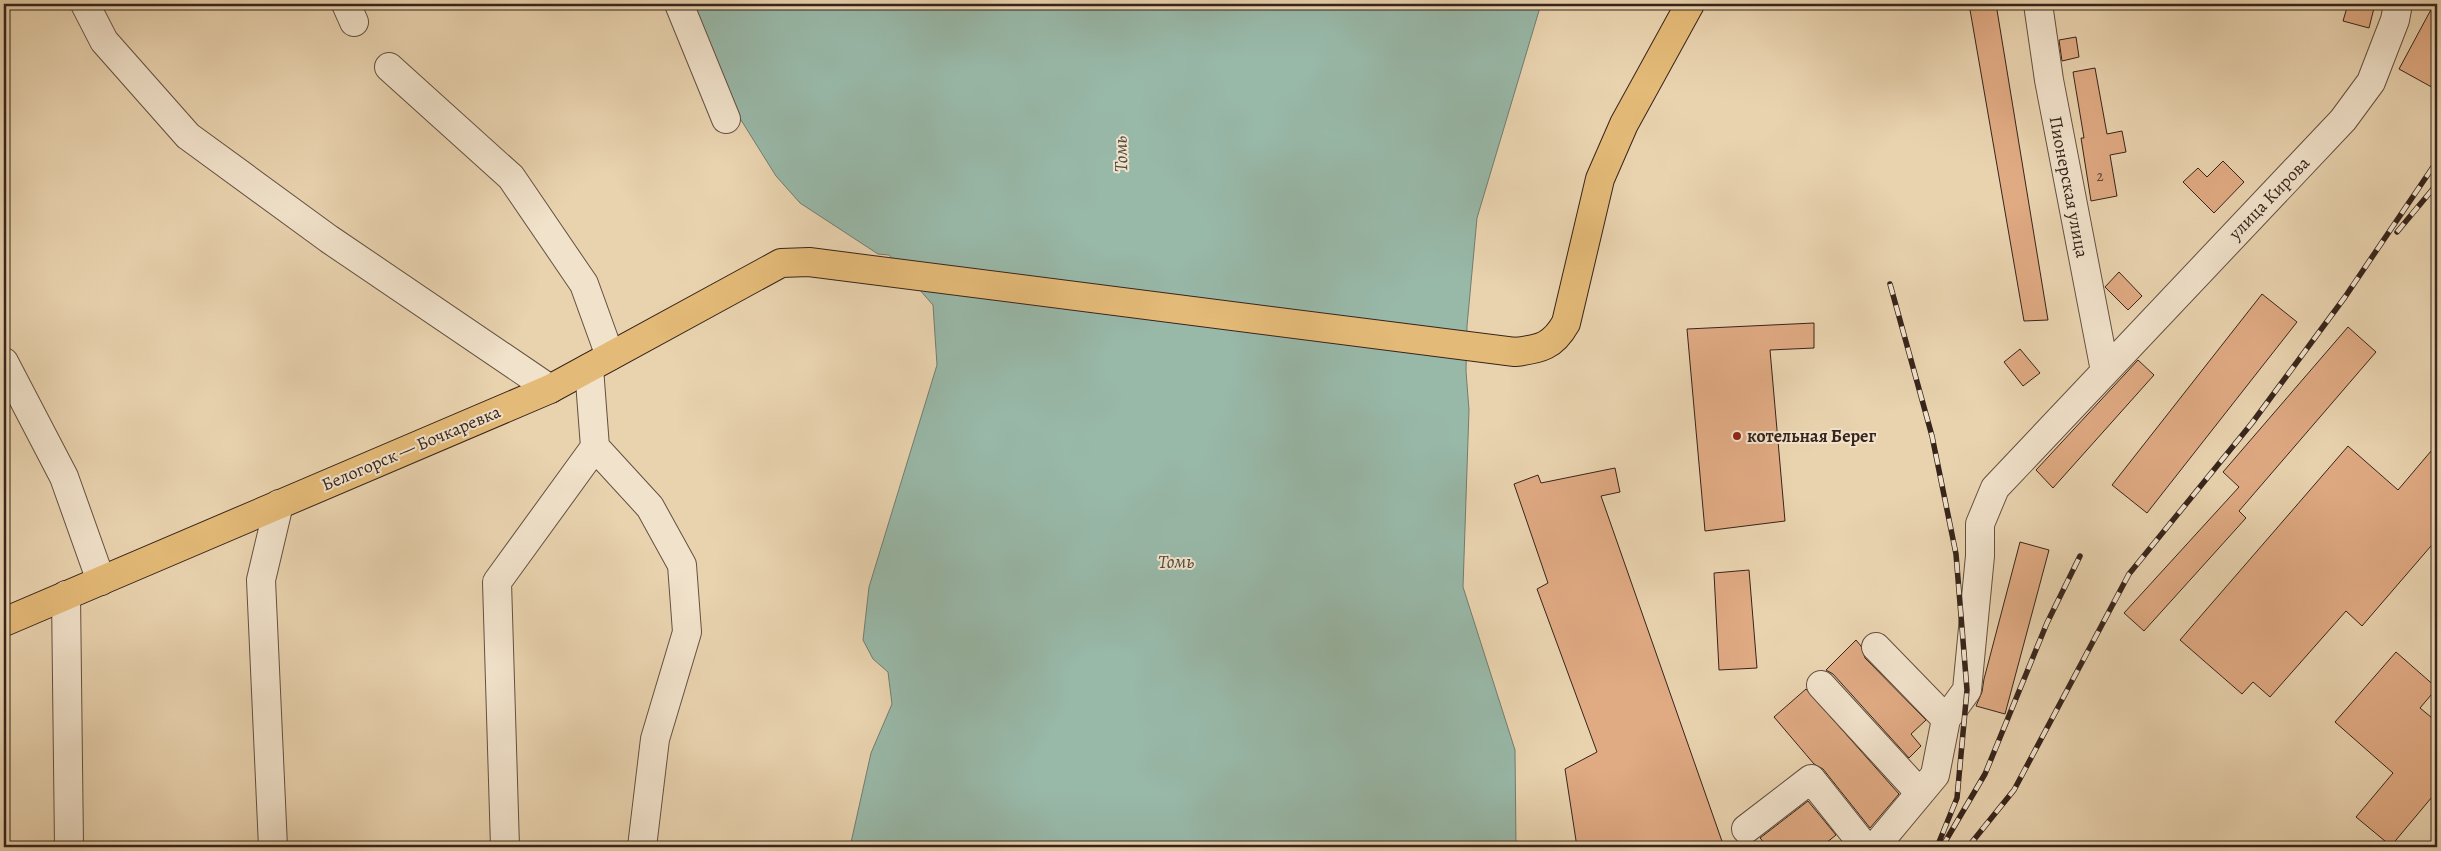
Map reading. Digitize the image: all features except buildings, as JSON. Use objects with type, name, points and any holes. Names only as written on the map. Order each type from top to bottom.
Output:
[{"type":"main road","name":"Белогорск — Бочкаревка","points":[[4,622],[550,389],[781,263],[809,262],[1516,352],[1537,350],[1557,338],[1566,323],[1600,179],[1624,124],[1690,4]]},
{"type":"street","points":[[85,4],[104,42],[188,136],[329,239],[550,389]]},
{"type":"street","points":[[679,4],[726,119]]},
{"type":"street","name":"Пионерская улица","points":[[2038,4],[2049,80],[2105,371]]},
{"type":"street","name":"улица Кирова","points":[[1946,720],[1967,690],[1980,556],[1980,524],[1996,488],[2343,120],[2371,82],[2395,20],[2398,4]]},
{"type":"street","points":[[389,67],[511,177],[584,284],[600,362],[595,448],[497,582],[505,847]]},
{"type":"street","points":[[4,362],[64,477],[100,581]]},
{"type":"street","points":[[595,448],[650,507],[682,565],[687,632],[655,739],[642,847]]},
{"type":"street","points":[[273,847],[261,580],[279,504]]},
{"type":"street","points":[[66,595],[69,847]]},
{"type":"street","points":[[1875,847],[1934,774],[1946,720],[1876,647]]},
{"type":"street","points":[[1821,685],[1920,793]]},
{"type":"street","points":[[1746,829],[1811,779],[1865,847]]},
{"type":"water","name":"Томь","points":[[691,4],[1541,4],[1477,218],[1467,326],[1466,371],[1469,410],[1463,587],[1515,750],[1516,847],[850,847],[871,753],[892,704],[888,672],[873,659],[863,640],[869,587],[937,365],[933,305],[889,255],[878,254],[800,203],[776,176],[721,88]]},
{"type":"railway","points":[[1968,847],[2014,790],[2129,574],[2252,423],[2345,297],[2437,161]]},
{"type":"railway","points":[[2397,232],[2437,184]]},
{"type":"railway","points":[[1890,284],[1932,436],[1956,554],[1967,690],[1957,798],[1937,847]]},
{"type":"railway","points":[[1942,847],[1985,774],[2047,623],[2080,556]]},
{"type":"place","name":"котельная Берег","points":[[1737,436]]}]
